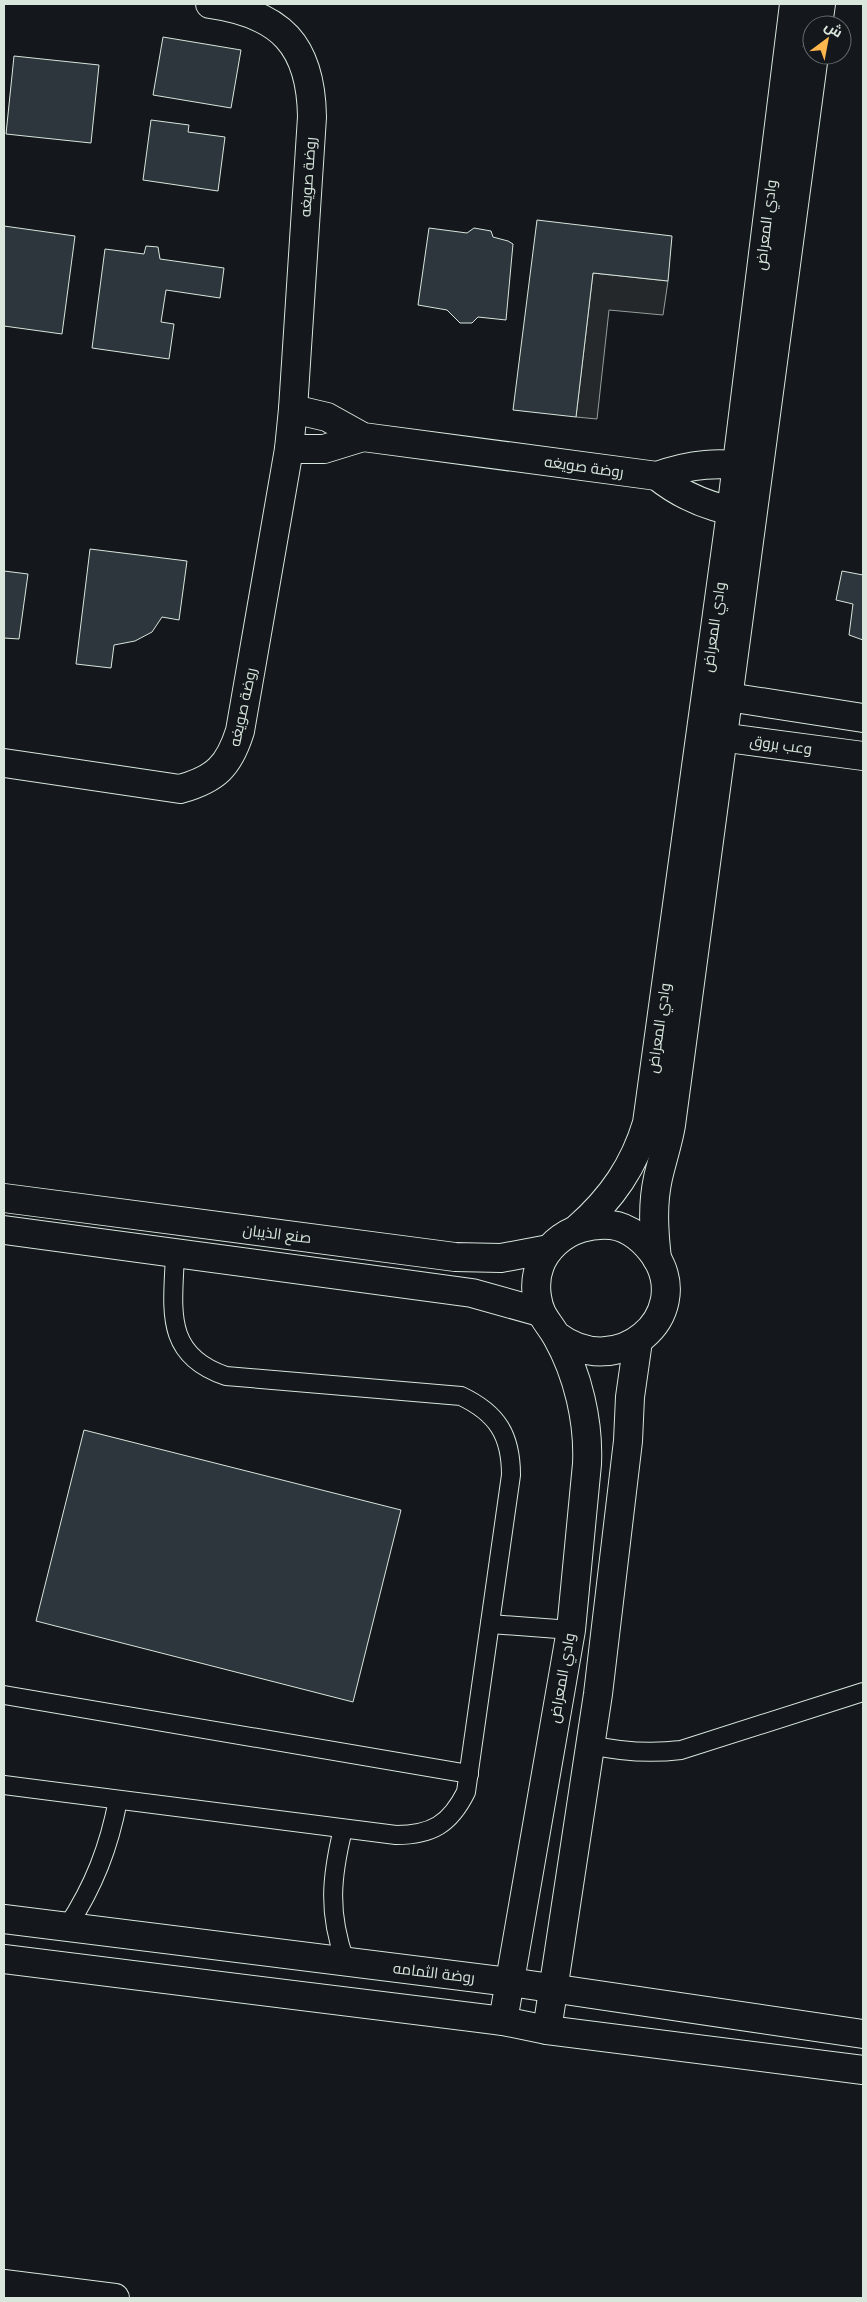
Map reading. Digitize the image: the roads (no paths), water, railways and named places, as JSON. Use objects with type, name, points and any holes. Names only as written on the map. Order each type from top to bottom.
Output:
[{"type":"street","name":"روضة صويغه","points":[[4,763],[180,789],[199,784],[215,774],[227,763],[234,751],[240,731],[289,449],[312,117],[311,89],[305,66],[295,44],[279,30],[259,18],[232,7],[210,4]]},
{"type":"street","name":"وادي المعراض","points":[[557,1336],[568,1344],[586,1351],[604,1353],[622,1349],[638,1341],[651,1328],[660,1312],[665,1294],[663,1276],[657,1259],[654,1232],[654,1204],[658,1178],[671,1125],[711,735],[748,466],[794,4]]},
{"type":"street","name":"وادي المعراض","points":[[748,466],[812,65]]},
{"type":"street","name":"روضة صويغه","points":[[293,409],[327,417],[363,437],[657,476],[696,465],[748,466]]},
{"type":"street","name":"روضة صويغه","points":[[289,449],[324,449],[363,437]]},
{"type":"street","name":"روضة صويغه","points":[[657,476],[669,486],[699,502],[742,513]]},
{"type":"street","points":[[716,696],[863,718]]},
{"type":"street","name":"وادي المعراض","points":[[578,1228],[603,1205],[628,1171],[639,1148],[646,1123],[711,735]]},
{"type":"street","name":"وعب بروق","points":[[711,735],[863,756]]},
{"type":"street","name":"صنع الذيبان","points":[[4,1198],[455,1257],[501,1258],[549,1249]]},
{"type":"street","name":"وادي المعراض","points":[[502,2021],[571,1630],[588,1438],[573,1377],[557,1336],[540,1312],[536,1279],[541,1263],[549,1249],[562,1236],[578,1228],[597,1224],[615,1226],[631,1232],[646,1244],[657,1259]]},
{"type":"street","points":[[4,1230],[472,1292],[540,1312]]},
{"type":"street","points":[[547,2030],[598,1694],[628,1441],[630,1397],[638,1341]]},
{"type":"street","points":[[560,1689],[598,1694]]},
{"type":"street","name":"روضة الثمامه","points":[[4,1919],[510,1982],[863,2034]]},
{"type":"street","points":[[4,1960],[502,2021],[547,2030],[863,2070]]},
{"type":"street","points":[[4,2284],[115,2298]]},
{"type":"lane","points":[[4,1785],[396,1836],[414,1835],[431,1830],[447,1821],[458,1808],[466,1792],[512,1475],[511,1455],[505,1436],[494,1418],[479,1404],[461,1396],[226,1376],[208,1370],[193,1359],[181,1344],[174,1326],[175,1254]]},
{"type":"lane","points":[[490,1624],[571,1630]]},
{"type":"lane","points":[[591,1745],[621,1752],[651,1754],[681,1750],[863,1692]]},
{"type":"lane","points":[[4,1694],[469,1774]]},
{"type":"lane","points":[[67,1927],[86,1898],[101,1866],[112,1834],[118,1800]]},
{"type":"lane","points":[[343,1829],[332,1883],[332,1910],[336,1936],[345,1961]]}]
